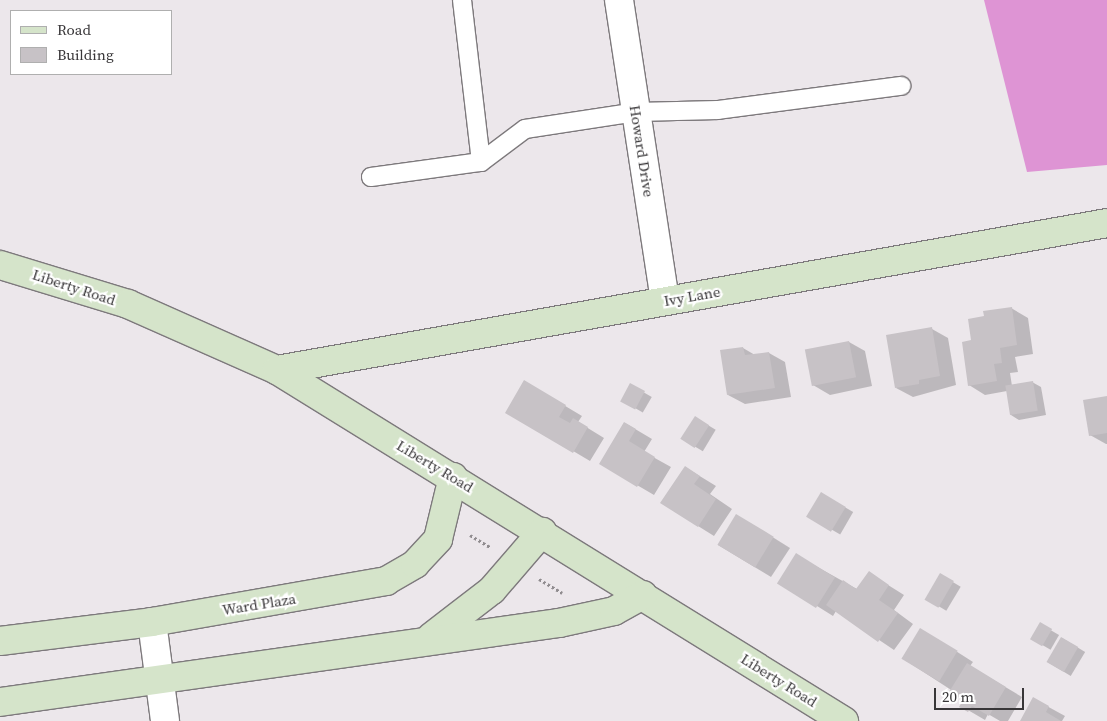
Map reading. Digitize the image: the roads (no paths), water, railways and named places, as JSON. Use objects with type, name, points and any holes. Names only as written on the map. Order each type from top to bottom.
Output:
[{"type":"street","name":"Howard Drive","points":[[619,0],[665,301]]},
{"type":"street","name":"Ivy Lane","points":[[277,370],[1107,223]]},
{"type":"street","name":"Liberty Road","points":[[0,265],[128,304],[277,370],[454,477],[844,721]]},
{"type":"street","name":"Ward Plaza","points":[[0,641],[152,622],[375,584],[397,577],[424,557],[438,539],[454,477]]},
{"type":"street","points":[[419,643],[459,619],[492,590],[542,532]]},
{"type":"street","points":[[0,702],[160,681],[587,618],[614,611],[642,595]]},
{"type":"street","points":[[152,622],[165,721]]},
{"type":"lane","points":[[462,0],[481,162]]},
{"type":"lane","points":[[371,177],[481,162],[525,129],[636,112],[718,110],[901,86]]}]
